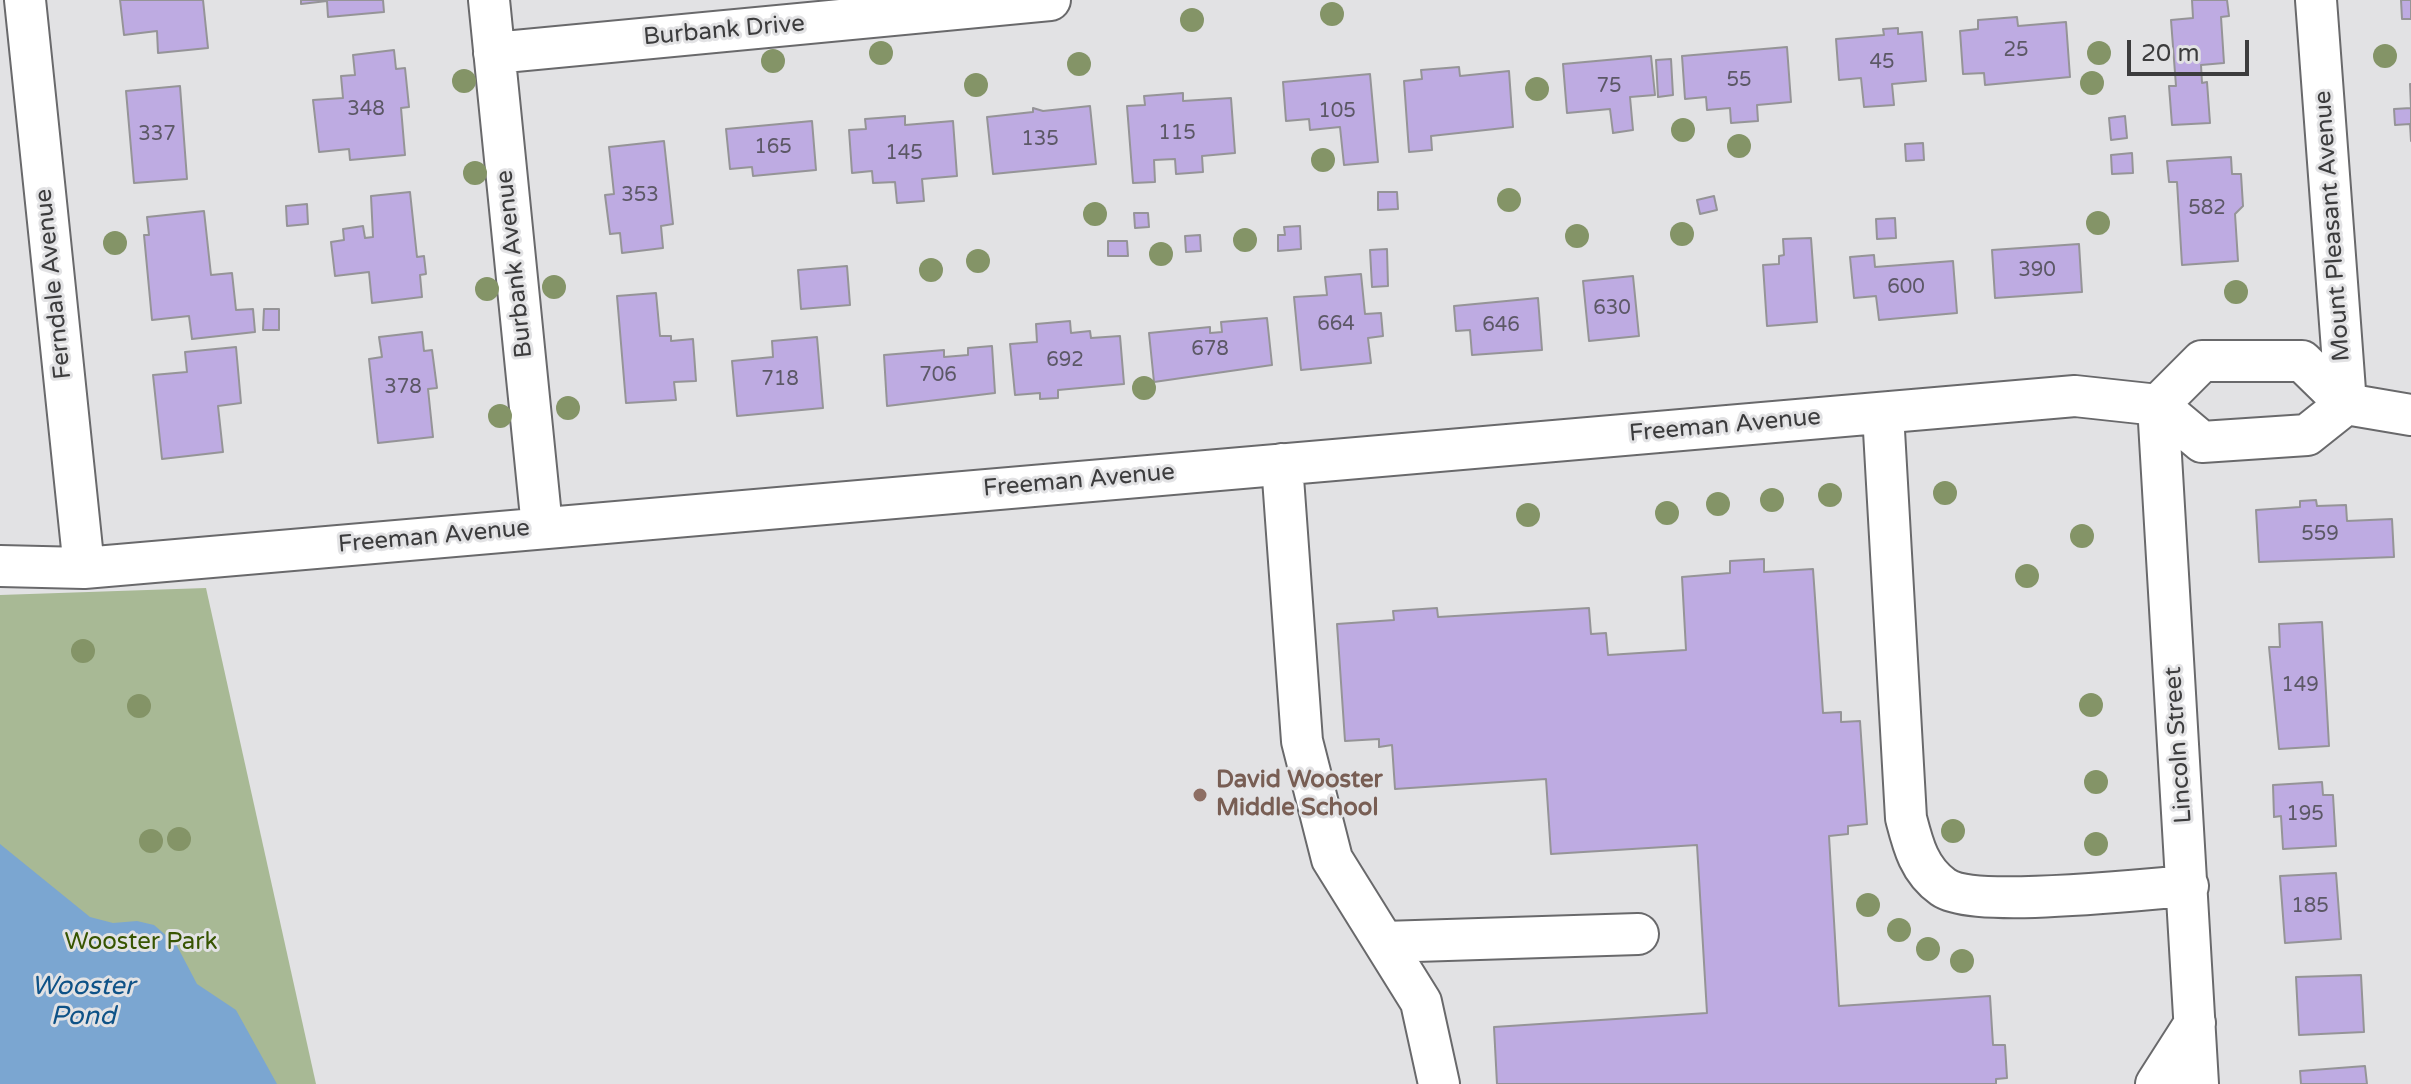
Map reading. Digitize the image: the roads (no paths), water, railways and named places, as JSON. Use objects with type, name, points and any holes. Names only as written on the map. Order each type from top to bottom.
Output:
[{"type":"street","name":"Ferndale Avenue","points":[[25,0],[84,568]]},
{"type":"street","name":"Burbank Avenue","points":[[489,0],[542,527]]},
{"type":"street","name":"Burbank Drive","points":[[494,53],[962,4],[1050,0]]},
{"type":"street","name":"Mount Pleasant Avenue","points":[[2316,0],[2346,404]]},
{"type":"street","points":[[2346,404],[2307,435],[2202,442],[2158,405],[2202,361],[2302,361],[2346,404],[2411,415]]},
{"type":"street","name":"Freeman Avenue","points":[[0,566],[84,568],[2075,396],[2158,405]]},
{"type":"street","name":"Lincoln Street","points":[[2158,405],[2198,1084]]},
{"type":"street","points":[[1883,413],[1906,818],[1914,850],[1927,872],[1944,889],[1966,896],[2188,886]]},
{"type":"street","points":[[1282,464],[1302,741],[1332,859],[1421,1002],[1439,1084]]},
{"type":"street","points":[[1384,942],[1638,934]]},
{"type":"street","points":[[2156,1084],[2195,1023]]},
{"type":"water","name":"Wooster Pond","points":[[0,844],[90,917],[113,923],[137,921],[154,925],[176,944],[197,984],[236,1010],[277,1084],[0,1084]]},
{"type":"place","name":"David Wooster Middle School","points":[[1200,795]]},
{"type":"park label","name":"Wooster Park","points":[[141,943]]}]
